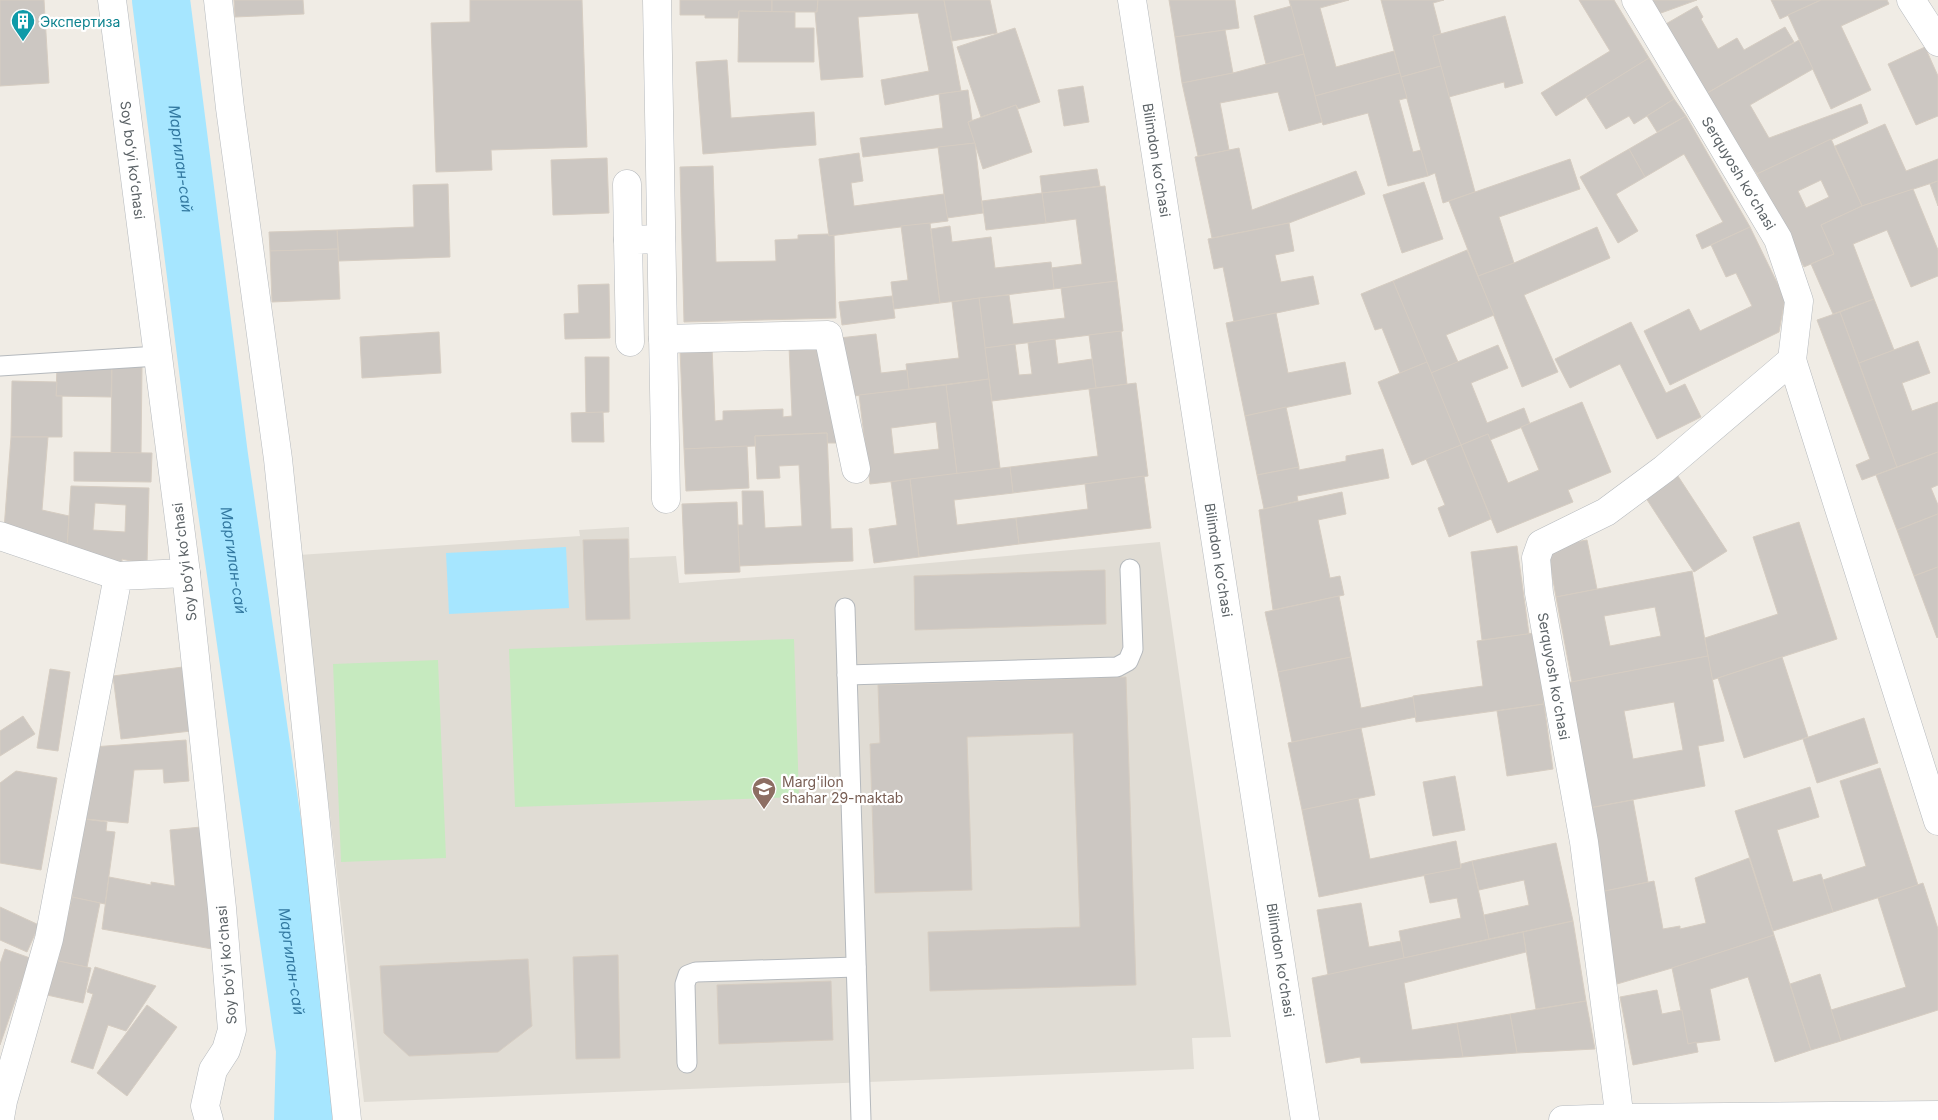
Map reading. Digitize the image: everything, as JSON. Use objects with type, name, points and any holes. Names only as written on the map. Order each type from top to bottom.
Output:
[{"type":"street","name":"Soy boʻyi koʻchasi","points":[[112,0],[186,573],[222,908],[232,1030],[226,1050],[213,1070],[205,1106],[209,1120]]},
{"type":"street","points":[[218,0],[230,108],[278,459],[348,1120]]},
{"type":"street","points":[[657,0],[666,499]]},
{"type":"street","name":"Bilimdon koʻchasi","points":[[1132,0],[1305,1120]]},
{"type":"street","name":"Serquyosh koʻchasi","points":[[1636,0],[1778,239],[1799,301],[1792,360],[1938,821]]},
{"type":"street","points":[[1912,0],[1938,42]]},
{"type":"street","points":[[627,184],[630,342]]},
{"type":"street","points":[[628,240],[661,239]]},
{"type":"street","points":[[663,339],[828,335],[856,470]]},
{"type":"street","name":"Serquyosh koʻchasi","points":[[1620,1119],[1584,842],[1539,593],[1536,558],[1541,544],[1606,512],[1664,469],[1792,360]]},
{"type":"street","points":[[0,536],[118,576],[186,573]]},
{"type":"street","points":[[0,1118],[3,1101],[49,939],[118,576]]},
{"type":"street","points":[[1563,1120],[1938,1115]]},
{"type":"lane","points":[[0,366],[158,356]]},
{"type":"lane","points":[[847,675],[1117,667],[1128,661],[1133,649],[1130,570]]},
{"type":"lane","points":[[845,608],[861,1120]]},
{"type":"lane","points":[[687,1063],[685,984],[688,975],[696,972],[856,967]]},
{"type":"shaded area","name":"Marg'ilon shahar 29-maktab","points":[[629,527],[630,558],[676,556],[679,583],[852,570],[1160,542],[1231,1037],[1192,1038],[1194,1069],[364,1102],[299,555],[580,536],[579,530]]},
{"type":"green space","points":[[794,639],[799,797],[515,807],[509,649]]},
{"type":"green space","points":[[438,660],[446,858],[341,862],[333,664]]},
{"type":"water","points":[[566,547],[569,608],[449,614],[446,553]]},
{"type":"building","name":"Экспертиза","points":[[0,0],[44,0],[49,83],[0,86]]},
{"type":"building","points":[[234,0],[303,0],[304,14],[235,17]]},
{"type":"building","points":[[470,0],[582,0],[587,147],[491,150],[492,170],[436,172],[431,23],[470,22]]},
{"type":"building","points":[[680,0],[772,0],[772,12],[739,11],[738,18],[705,18],[705,15],[680,15]]},
{"type":"building","points":[[772,0],[818,0],[817,12],[772,12]]},
{"type":"building","points":[[818,0],[944,0],[961,91],[885,105],[881,80],[929,71],[918,13],[858,17],[863,77],[821,80],[815,12],[817,12]]},
{"type":"building","points":[[944,0],[990,0],[997,33],[952,41]]},
{"type":"building","points":[[1169,0],[1235,0],[1239,28],[1175,37]]},
{"type":"building","points":[[1289,0],[1349,0],[1320,8],[1336,67],[1394,51],[1400,73],[1315,96]]},
{"type":"building","points":[[1381,0],[1444,0],[1433,3],[1441,34],[1433,36],[1441,66],[1401,77]]},
{"type":"building","points":[[1579,0],[1614,0],[1649,58],[1556,116],[1541,93],[1610,51]]},
{"type":"building","points":[[1643,0],[1697,0],[1650,17]]},
{"type":"building","points":[[1771,0],[1821,0],[1780,19]]},
{"type":"building","points":[[1821,0],[1887,0],[1889,4],[1841,26],[1871,90],[1831,109],[1788,15]]},
{"type":"building","points":[[1291,6],[1304,54],[1266,64],[1254,16]]},
{"type":"building","points":[[1697,6],[1703,17],[1701,19],[1718,49],[1737,38],[1744,50],[1785,27],[1794,42],[1704,95],[1664,25]]},
{"type":"building","points":[[739,11],[795,12],[795,28],[814,28],[814,62],[738,62]]},
{"type":"building","points":[[1505,16],[1523,83],[1505,88],[1504,82],[1449,97],[1433,36]]},
{"type":"building","points":[[1015,28],[1040,102],[1018,109],[1016,105],[981,117],[957,47]]},
{"type":"building","points":[[1225,30],[1233,73],[1182,83],[1175,37]]},
{"type":"building","points":[[1799,40],[1813,69],[1750,105],[1769,138],[1861,104],[1868,123],[1757,174],[1704,95]]},
{"type":"building","points":[[1925,47],[1938,76],[1938,116],[1916,125],[1888,64]]},
{"type":"building","points":[[1304,54],[1322,122],[1289,131],[1278,92],[1220,103],[1229,150],[1198,156],[1182,83],[1233,73]]},
{"type":"building","points":[[1649,58],[1674,99],[1634,124],[1629,116],[1606,129],[1586,97]]},
{"type":"building","points":[[727,60],[731,118],[814,112],[816,145],[703,154],[696,62]]},
{"type":"building","points":[[1441,66],[1475,192],[1443,203],[1435,173],[1428,176],[1401,77]]},
{"type":"building","points":[[1400,73],[1407,98],[1399,100],[1413,152],[1421,150],[1428,176],[1388,186],[1368,113],[1323,125],[1315,96]]},
{"type":"building","points":[[1083,86],[1089,122],[1064,126],[1058,90]]},
{"type":"building","points":[[968,90],[972,120],[968,122],[975,143],[863,157],[860,138],[943,128],[939,94]]},
{"type":"building","points":[[1674,99],[1686,116],[1657,132],[1647,116]]},
{"type":"building","points":[[1016,105],[1032,152],[983,169],[968,122]]},
{"type":"building","points":[[1686,116],[1750,227],[1702,249],[1696,235],[1723,222],[1684,154],[1645,177],[1629,149]]},
{"type":"building","points":[[1885,124],[1906,171],[1938,159],[1938,181],[1862,206],[1835,146]]},
{"type":"building","points":[[1831,139],[1862,206],[1821,225],[1834,254],[1804,267],[1757,174]],"holes":[[[1821,180],[1829,197],[1806,208],[1798,191]]]},
{"type":"building","points":[[975,143],[983,213],[947,218],[938,147]]},
{"type":"building","points":[[1239,148],[1252,210],[1356,171],[1365,194],[1289,223],[1212,238],[1195,157]]},
{"type":"building","points":[[1629,149],[1645,177],[1616,194],[1638,231],[1618,243],[1580,177]]},
{"type":"building","points":[[859,153],[863,181],[851,183],[854,206],[944,194],[948,221],[829,236],[819,159]]},
{"type":"building","points":[[607,158],[609,213],[553,215],[551,160]]},
{"type":"building","points":[[1570,159],[1580,189],[1499,217],[1514,263],[1478,276],[1449,201]]},
{"type":"building","points":[[713,166],[716,262],[776,261],[775,240],[798,239],[798,235],[834,235],[836,318],[684,322],[680,167]]},
{"type":"building","points":[[1097,169],[1100,186],[1042,193],[1040,176]]},
{"type":"building","points":[[1938,181],[1938,206],[1930,184]]},
{"type":"building","points":[[1424,182],[1443,239],[1402,253],[1383,195]]},
{"type":"building","points":[[448,184],[450,257],[339,261],[337,230],[414,227],[413,185]]},
{"type":"building","points":[[1105,186],[1117,281],[1054,289],[1051,268],[1082,264],[1076,219],[1046,223],[1042,193]]},
{"type":"building","points":[[1913,189],[1938,250],[1938,276],[1911,287],[1887,230],[1853,244],[1874,299],[1833,314],[1811,264],[1834,254],[1821,225],[1862,206]]},
{"type":"building","points":[[1042,193],[1046,223],[986,230],[982,201]]},
{"type":"building","points":[[930,223],[940,303],[894,309],[891,282],[908,280],[901,226]]},
{"type":"building","points":[[1289,223],[1294,251],[1275,255],[1281,282],[1313,276],[1319,304],[1234,322],[1223,267],[1214,269],[1208,239]]},
{"type":"building","points":[[950,226],[952,242],[991,237],[995,268],[1051,262],[1054,289],[940,303],[931,229]]},
{"type":"building","points":[[1597,227],[1610,258],[1524,295],[1558,372],[1522,387],[1478,276],[1514,263]]},
{"type":"building","points":[[1750,227],[1785,299],[1779,332],[1670,385],[1644,331],[1689,309],[1700,331],[1752,306],[1736,273],[1726,277],[1711,245]]},
{"type":"building","points":[[337,230],[338,249],[270,251],[269,232]]},
{"type":"building","points":[[338,249],[340,299],[272,302],[270,251]]},
{"type":"building","points":[[1467,250],[1494,315],[1446,335],[1458,362],[1431,373],[1393,281]]},
{"type":"building","points":[[1117,281],[1123,331],[985,348],[979,298],[1009,295],[1013,324],[1065,318],[1061,288]]},
{"type":"building","points":[[1393,281],[1427,362],[1400,373],[1382,328],[1375,330],[1361,294]]},
{"type":"building","points":[[609,284],[610,338],[565,339],[564,314],[579,313],[578,285]]},
{"type":"building","points":[[892,296],[895,318],[842,325],[839,302]]},
{"type":"building","points":[[979,298],[989,379],[909,389],[906,364],[959,358],[952,302]]},
{"type":"building","points":[[1874,299],[1894,350],[1859,363],[1840,312]]},
{"type":"building","points":[[1840,312],[1897,467],[1862,480],[1856,465],[1870,459],[1817,320]]},
{"type":"building","points":[[1276,313],[1288,373],[1345,362],[1351,394],[1245,416],[1226,323]]},
{"type":"building","points":[[1631,322],[1666,393],[1685,384],[1701,417],[1657,439],[1620,364],[1570,388],[1555,359]]},
{"type":"building","points":[[1121,331],[1127,384],[1096,388],[1089,335]]},
{"type":"building","points":[[439,332],[441,373],[362,378],[360,337]]},
{"type":"building","points":[[876,334],[881,373],[907,370],[909,389],[846,397],[839,338]]},
{"type":"building","points":[[1055,339],[1058,364],[1092,359],[1096,388],[992,401],[985,348],[1015,344],[1019,375],[1032,374],[1028,343]]},
{"type":"building","points":[[1918,341],[1930,373],[1902,383],[1912,411],[1938,402],[1938,452],[1897,467],[1859,363]]},
{"type":"building","points":[[826,344],[838,443],[827,443],[827,433],[755,436],[755,446],[684,449],[680,349],[712,347],[715,421],[723,420],[723,411],[783,409],[783,417],[792,416],[789,346]]},
{"type":"building","points":[[1498,345],[1508,368],[1471,383],[1487,423],[1524,408],[1530,424],[1490,440],[1488,434],[1461,445],[1431,373]]},
{"type":"building","points":[[585,357],[609,357],[609,412],[586,413]]},
{"type":"building","points":[[1427,362],[1461,445],[1412,465],[1378,382]]},
{"type":"building","points":[[57,365],[112,366],[111,397],[56,396]]},
{"type":"building","points":[[112,366],[142,366],[141,453],[111,453]]},
{"type":"building","points":[[989,379],[1000,468],[957,474],[946,385]]},
{"type":"building","points":[[12,381],[57,382],[56,396],[62,396],[62,437],[11,437]]},
{"type":"building","points":[[1136,383],[1148,476],[1013,493],[1010,467],[1098,456],[1089,389]]},
{"type":"building","points":[[946,385],[957,474],[870,484],[859,395]],"holes":[[[936,422],[939,449],[894,454],[891,428]]]},
{"type":"building","points":[[1582,402],[1611,472],[1568,490],[1573,502],[1497,533],[1461,445],[1488,434],[1508,483],[1539,470],[1521,427]]},
{"type":"building","points":[[1286,407],[1299,467],[1257,475],[1245,416]]},
{"type":"building","points":[[603,412],[604,442],[572,442],[571,413]]},
{"type":"building","points":[[827,433],[831,529],[852,528],[853,561],[739,566],[737,525],[743,525],[742,491],[763,491],[765,528],[802,526],[799,465],[779,466],[780,478],[757,479],[755,436]]},
{"type":"building","points":[[11,437],[48,437],[42,510],[69,516],[67,548],[4,529]]},
{"type":"building","points":[[1461,445],[1491,519],[1449,537],[1438,508],[1445,505],[1426,459]]},
{"type":"building","points":[[747,446],[749,488],[686,491],[684,449]]},
{"type":"building","points":[[1383,449],[1389,478],[1297,496],[1298,501],[1264,509],[1257,475],[1299,467],[1299,470],[1346,461],[1346,456]]},
{"type":"building","points":[[74,452],[152,453],[151,482],[74,481]]},
{"type":"building","points":[[1938,452],[1938,485],[1931,488],[1938,505],[1938,514],[1897,530],[1876,475]]},
{"type":"building","points":[[1010,467],[1013,493],[954,500],[957,525],[1016,518],[1019,544],[919,557],[910,479]]},
{"type":"building","points":[[1674,470],[1727,551],[1694,572],[1642,492]]},
{"type":"building","points":[[1144,476],[1151,528],[1019,544],[1016,518],[1088,509],[1085,484]]},
{"type":"building","points":[[910,479],[919,557],[874,563],[869,529],[897,525],[891,482]]},
{"type":"building","points":[[71,486],[149,488],[147,565],[122,559],[122,563],[67,548]],"holes":[[[95,503],[126,505],[125,532],[93,530]]]},
{"type":"building","points":[[1342,492],[1346,514],[1318,520],[1330,578],[1340,576],[1344,595],[1273,610],[1259,510]]},
{"type":"building","points":[[737,502],[740,572],[685,574],[682,504]]},
{"type":"building","points":[[1938,514],[1938,567],[1914,576],[1897,530]]},
{"type":"building","points":[[1799,522],[1837,639],[1712,680],[1705,638],[1778,614],[1753,537]]},
{"type":"building","points":[[628,539],[630,619],[586,620],[583,540]]},
{"type":"building","points":[[1587,540],[1597,589],[1556,597],[1547,547]]},
{"type":"building","points":[[1517,546],[1529,634],[1482,640],[1471,552]]},
{"type":"building","points":[[1938,567],[1938,637],[1937,638],[1914,576]]},
{"type":"building","points":[[1105,570],[1106,624],[915,630],[914,576]]},
{"type":"building","points":[[1692,571],[1708,656],[1572,682],[1556,597]],"holes":[[[1655,607],[1661,636],[1610,646],[1604,616]]]},
{"type":"building","points":[[1339,596],[1351,657],[1278,672],[1265,612]]},
{"type":"building","points":[[1534,633],[1544,704],[1416,722],[1413,696],[1483,686],[1477,641]]},
{"type":"building","points":[[1708,656],[1724,741],[1698,746],[1705,786],[1589,808],[1566,683]],"holes":[[[1674,702],[1683,750],[1633,759],[1624,711]]]},
{"type":"building","points":[[1351,657],[1361,708],[1413,697],[1416,717],[1292,742],[1278,672]]},
{"type":"building","points":[[1782,657],[1808,737],[1744,758],[1718,678]]},
{"type":"building","points":[[183,667],[191,731],[121,739],[113,676]]},
{"type":"building","points":[[50,669],[70,672],[58,751],[37,748]]},
{"type":"building","points":[[1126,677],[1136,985],[930,991],[928,932],[1080,927],[1073,733],[967,737],[972,890],[875,893],[870,744],[880,743],[878,685]]},
{"type":"building","points":[[1544,704],[1553,769],[1507,776],[1497,711]]},
{"type":"building","points":[[23,716],[35,734],[0,756],[0,731]]},
{"type":"building","points":[[1864,718],[1878,763],[1817,783],[1803,739]]},
{"type":"building","points":[[1361,728],[1375,795],[1302,810],[1288,743]]},
{"type":"building","points":[[186,740],[189,781],[164,783],[163,769],[134,770],[128,823],[86,819],[93,747]]},
{"type":"building","points":[[1880,768],[1918,885],[1833,912],[1823,880],[1866,866],[1840,781]]},
{"type":"building","points":[[16,771],[57,778],[41,870],[0,863],[0,783]]},
{"type":"building","points":[[1455,776],[1465,830],[1433,836],[1423,782]]},
{"type":"building","points":[[1810,787],[1819,817],[1777,830],[1793,882],[1821,874],[1833,912],[1773,931],[1735,811]]},
{"type":"building","points":[[1358,798],[1370,859],[1456,841],[1461,868],[1319,897],[1302,810]]},
{"type":"building","points":[[1633,800],[1648,882],[1600,892],[1584,809]]},
{"type":"building","points":[[83,819],[107,822],[106,831],[115,832],[105,904],[72,897]]},
{"type":"building","points":[[201,827],[212,949],[102,929],[109,877],[151,885],[151,882],[175,886],[170,830]]},
{"type":"building","points":[[1556,843],[1573,921],[1489,939],[1484,915],[1529,905],[1524,880],[1479,890],[1472,861]]},
{"type":"building","points":[[1749,858],[1774,935],[1617,984],[1600,892],[1654,881],[1663,929],[1680,926],[1680,929],[1706,923],[1695,878]]},
{"type":"building","points":[[1472,861],[1489,939],[1404,958],[1399,931],[1461,918],[1457,898],[1430,903],[1424,875],[1461,868],[1461,864]]},
{"type":"building","points":[[1923,883],[1938,929],[1938,1010],[1841,1041],[1831,1010],[1906,987],[1878,898]]},
{"type":"building","points":[[72,897],[100,903],[87,967],[58,961]]},
{"type":"building","points":[[1361,903],[1369,947],[1401,941],[1404,958],[1328,975],[1317,910]]},
{"type":"building","points":[[0,907],[39,925],[27,952],[0,940]]},
{"type":"building","points":[[1573,921],[1586,1001],[1536,1009],[1523,932]]},
{"type":"building","points":[[1523,932],[1526,952],[1404,983],[1412,1030],[1457,1023],[1463,1057],[1361,1063],[1360,1057],[1326,1063],[1312,978]]},
{"type":"building","points":[[1774,935],[1811,1050],[1775,1062],[1748,977],[1710,989],[1720,1040],[1688,1044],[1672,968]]},
{"type":"building","points":[[5,949],[30,958],[0,1045],[0,964]]},
{"type":"building","points":[[618,955],[620,1058],[576,1059],[573,957]]},
{"type":"building","points":[[528,959],[532,1026],[498,1052],[409,1056],[384,1033],[380,966]]},
{"type":"building","points":[[54,960],[91,968],[83,1003],[47,995]]},
{"type":"building","points":[[95,967],[156,986],[126,1031],[108,1025],[93,1069],[71,1062],[93,994],[87,992]]},
{"type":"building","points":[[1820,974],[1841,1041],[1811,1050],[1790,984]]},
{"type":"building","points":[[831,981],[833,1040],[719,1044],[717,985]]},
{"type":"building","points":[[1657,990],[1662,1014],[1682,1010],[1688,1044],[1696,1042],[1698,1052],[1633,1065],[1620,997]]},
{"type":"building","points":[[1586,1001],[1595,1049],[1517,1053],[1510,1014]]},
{"type":"building","points":[[147,1005],[177,1027],[127,1096],[97,1073]]},
{"type":"building","points":[[1510,1014],[1517,1053],[1463,1057],[1457,1023]]},
{"type":"waterway","name":"Маргилан-сай","points":[[161,0],[219,456],[305,1050],[303,1120]]},
{"type":"place","name":"Экспертиза","points":[[23,42]]},
{"type":"place","name":"Marg'ilon shahar 29-maktab","points":[[764,810]]}]
